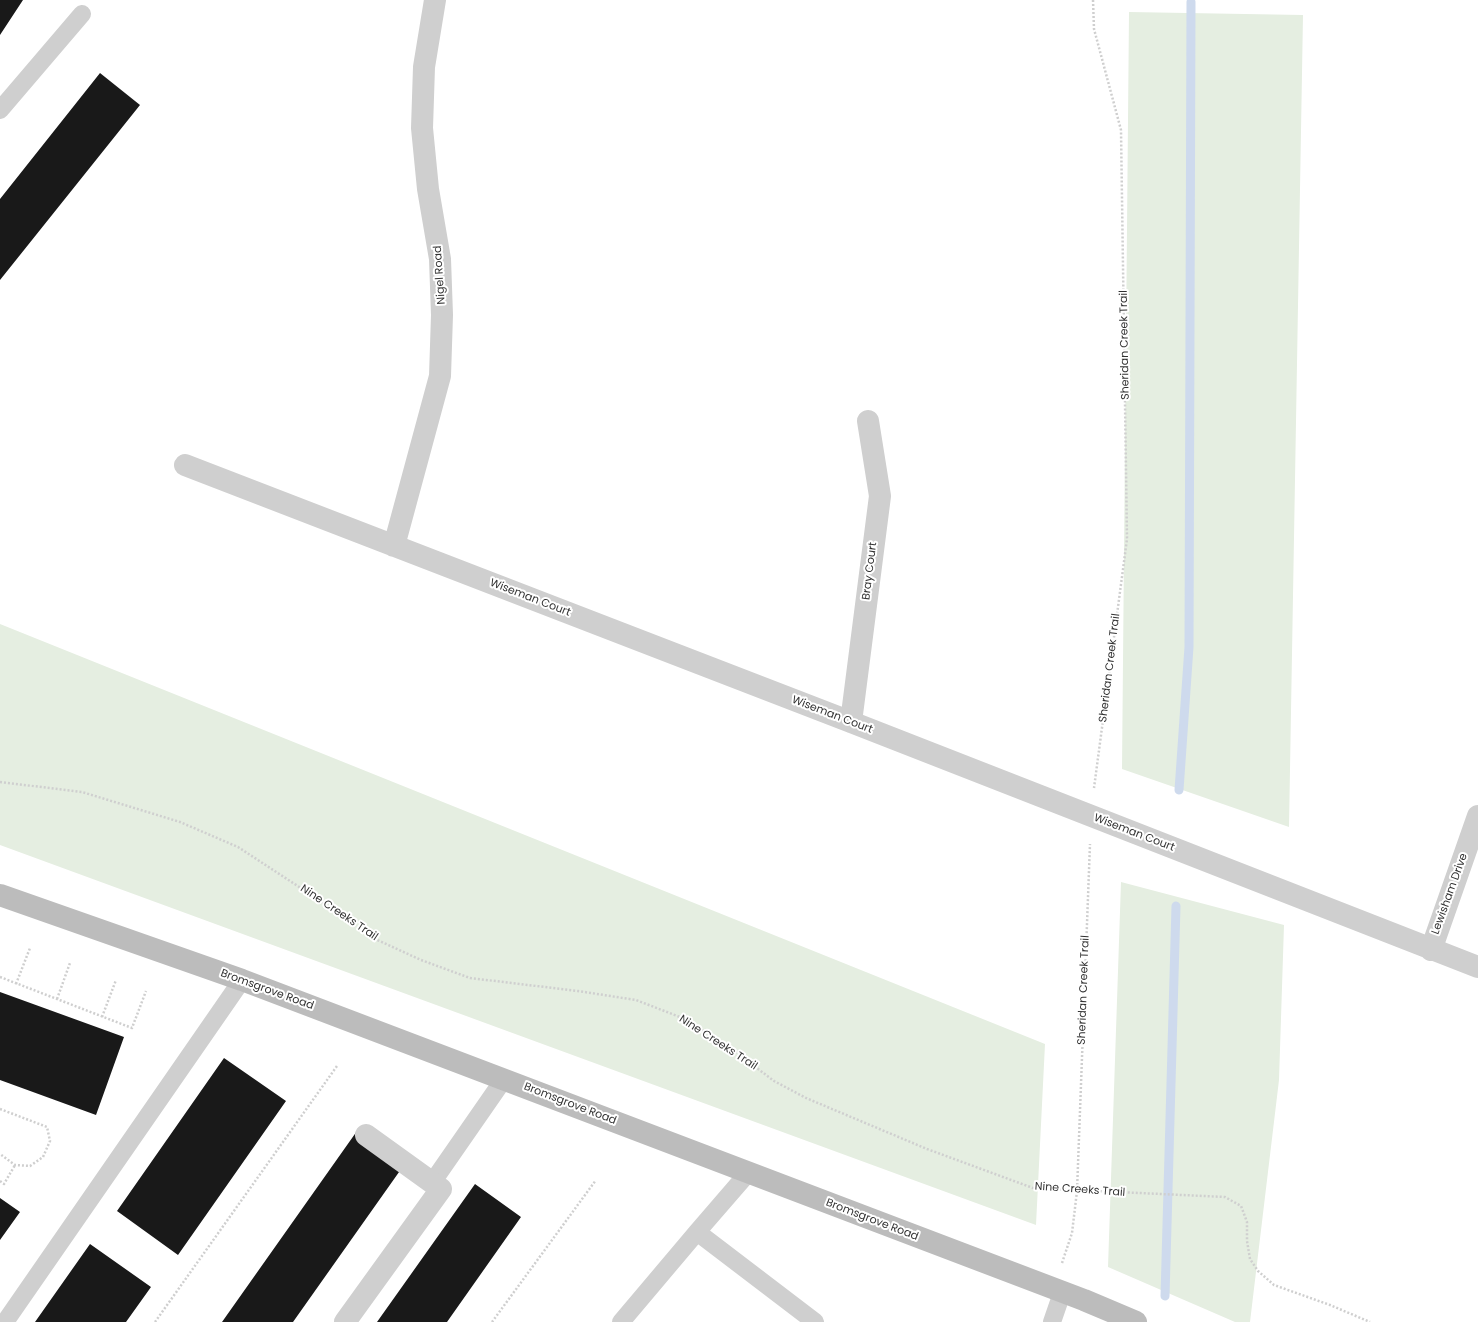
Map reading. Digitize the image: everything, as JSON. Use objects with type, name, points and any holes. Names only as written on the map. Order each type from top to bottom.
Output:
[{"type":"street","name":"Nigel Road","points":[[394,546],[440,376],[442,315],[440,259],[428,189],[422,128],[424,67],[435,0]]},
{"type":"street","name":"Bray Court","points":[[851,722],[880,496],[868,421]]},
{"type":"street","name":"Wiseman Court","points":[[185,465],[851,722],[1431,950],[1478,967]]},
{"type":"street","name":"Lewisham Drive","points":[[1431,950],[1478,816]]},
{"type":"street","name":"Bromsgrove Road","points":[[0,895],[242,980],[1062,1293],[1084,1300],[1127,1318]]},
{"type":"street","points":[[345,1322],[441,1189],[366,1135]]},
{"type":"lane","points":[[2,102],[82,14]]},
{"type":"lane","points":[[5,1322],[242,980]]},
{"type":"lane","points":[[436,1177],[504,1079]]},
{"type":"lane","points":[[621,1322],[748,1173]]},
{"type":"lane","points":[[697,1232],[815,1322]]},
{"type":"lane","points":[[1052,1322],[1062,1293]]},
{"type":"path","name":"Sheridan Creek Trail","points":[[1060,1268],[1072,1233],[1077,1191],[1091,816],[1127,539],[1121,130],[1094,29],[1093,0]]},
{"type":"path","name":"Nine Creeks Trail","points":[[0,782],[82,792],[180,822],[238,847],[316,898],[373,938],[421,960],[470,978],[578,991],[636,1000],[686,1019],[737,1053],[774,1082],[806,1098],[927,1148],[1032,1188],[1225,1197],[1241,1206],[1247,1222],[1247,1241],[1250,1259],[1258,1272],[1274,1285],[1330,1305],[1370,1322]]},
{"type":"path","points":[[16,984],[30,948]]},
{"type":"path","points":[[57,999],[70,963]]},
{"type":"path","points":[[0,977],[132,1028],[146,991]]},
{"type":"path","points":[[102,1017],[116,980]]},
{"type":"path","points":[[155,1322],[337,1066]]},
{"type":"path","points":[[0,1109],[47,1127],[50,1141],[44,1156],[30,1166],[15,1165],[0,1154]]},
{"type":"path","points":[[0,1181],[4,1184],[15,1165]]},
{"type":"path","points":[[492,1322],[596,1180]]},
{"type":"shaded area","points":[[1129,12],[1303,15],[1289,827],[1122,769]]},
{"type":"shaded area","points":[[0,624],[1045,1044],[1036,1225],[0,845]]},
{"type":"shaded area","points":[[1121,882],[1284,925],[1279,1080],[1250,1322],[1235,1322],[1108,1267]]},
{"type":"building","points":[[0,0],[23,0],[0,35]]},
{"type":"building","points":[[100,73],[140,105],[0,280],[0,199]]},
{"type":"building","points":[[0,992],[124,1037],[96,1115],[0,1080]]},
{"type":"building","points":[[224,1058],[286,1101],[178,1255],[117,1211]]},
{"type":"building","points":[[357,1131],[404,1165],[293,1322],[222,1322]]},
{"type":"building","points":[[475,1184],[521,1217],[447,1322],[377,1322]]},
{"type":"building","points":[[0,1198],[20,1212],[0,1240]]},
{"type":"building","points":[[90,1244],[151,1287],[126,1322],[35,1322]]},
{"type":"waterway","points":[[1179,790],[1189,647],[1191,2]]},
{"type":"waterway","points":[[1165,1296],[1176,906]]}]
